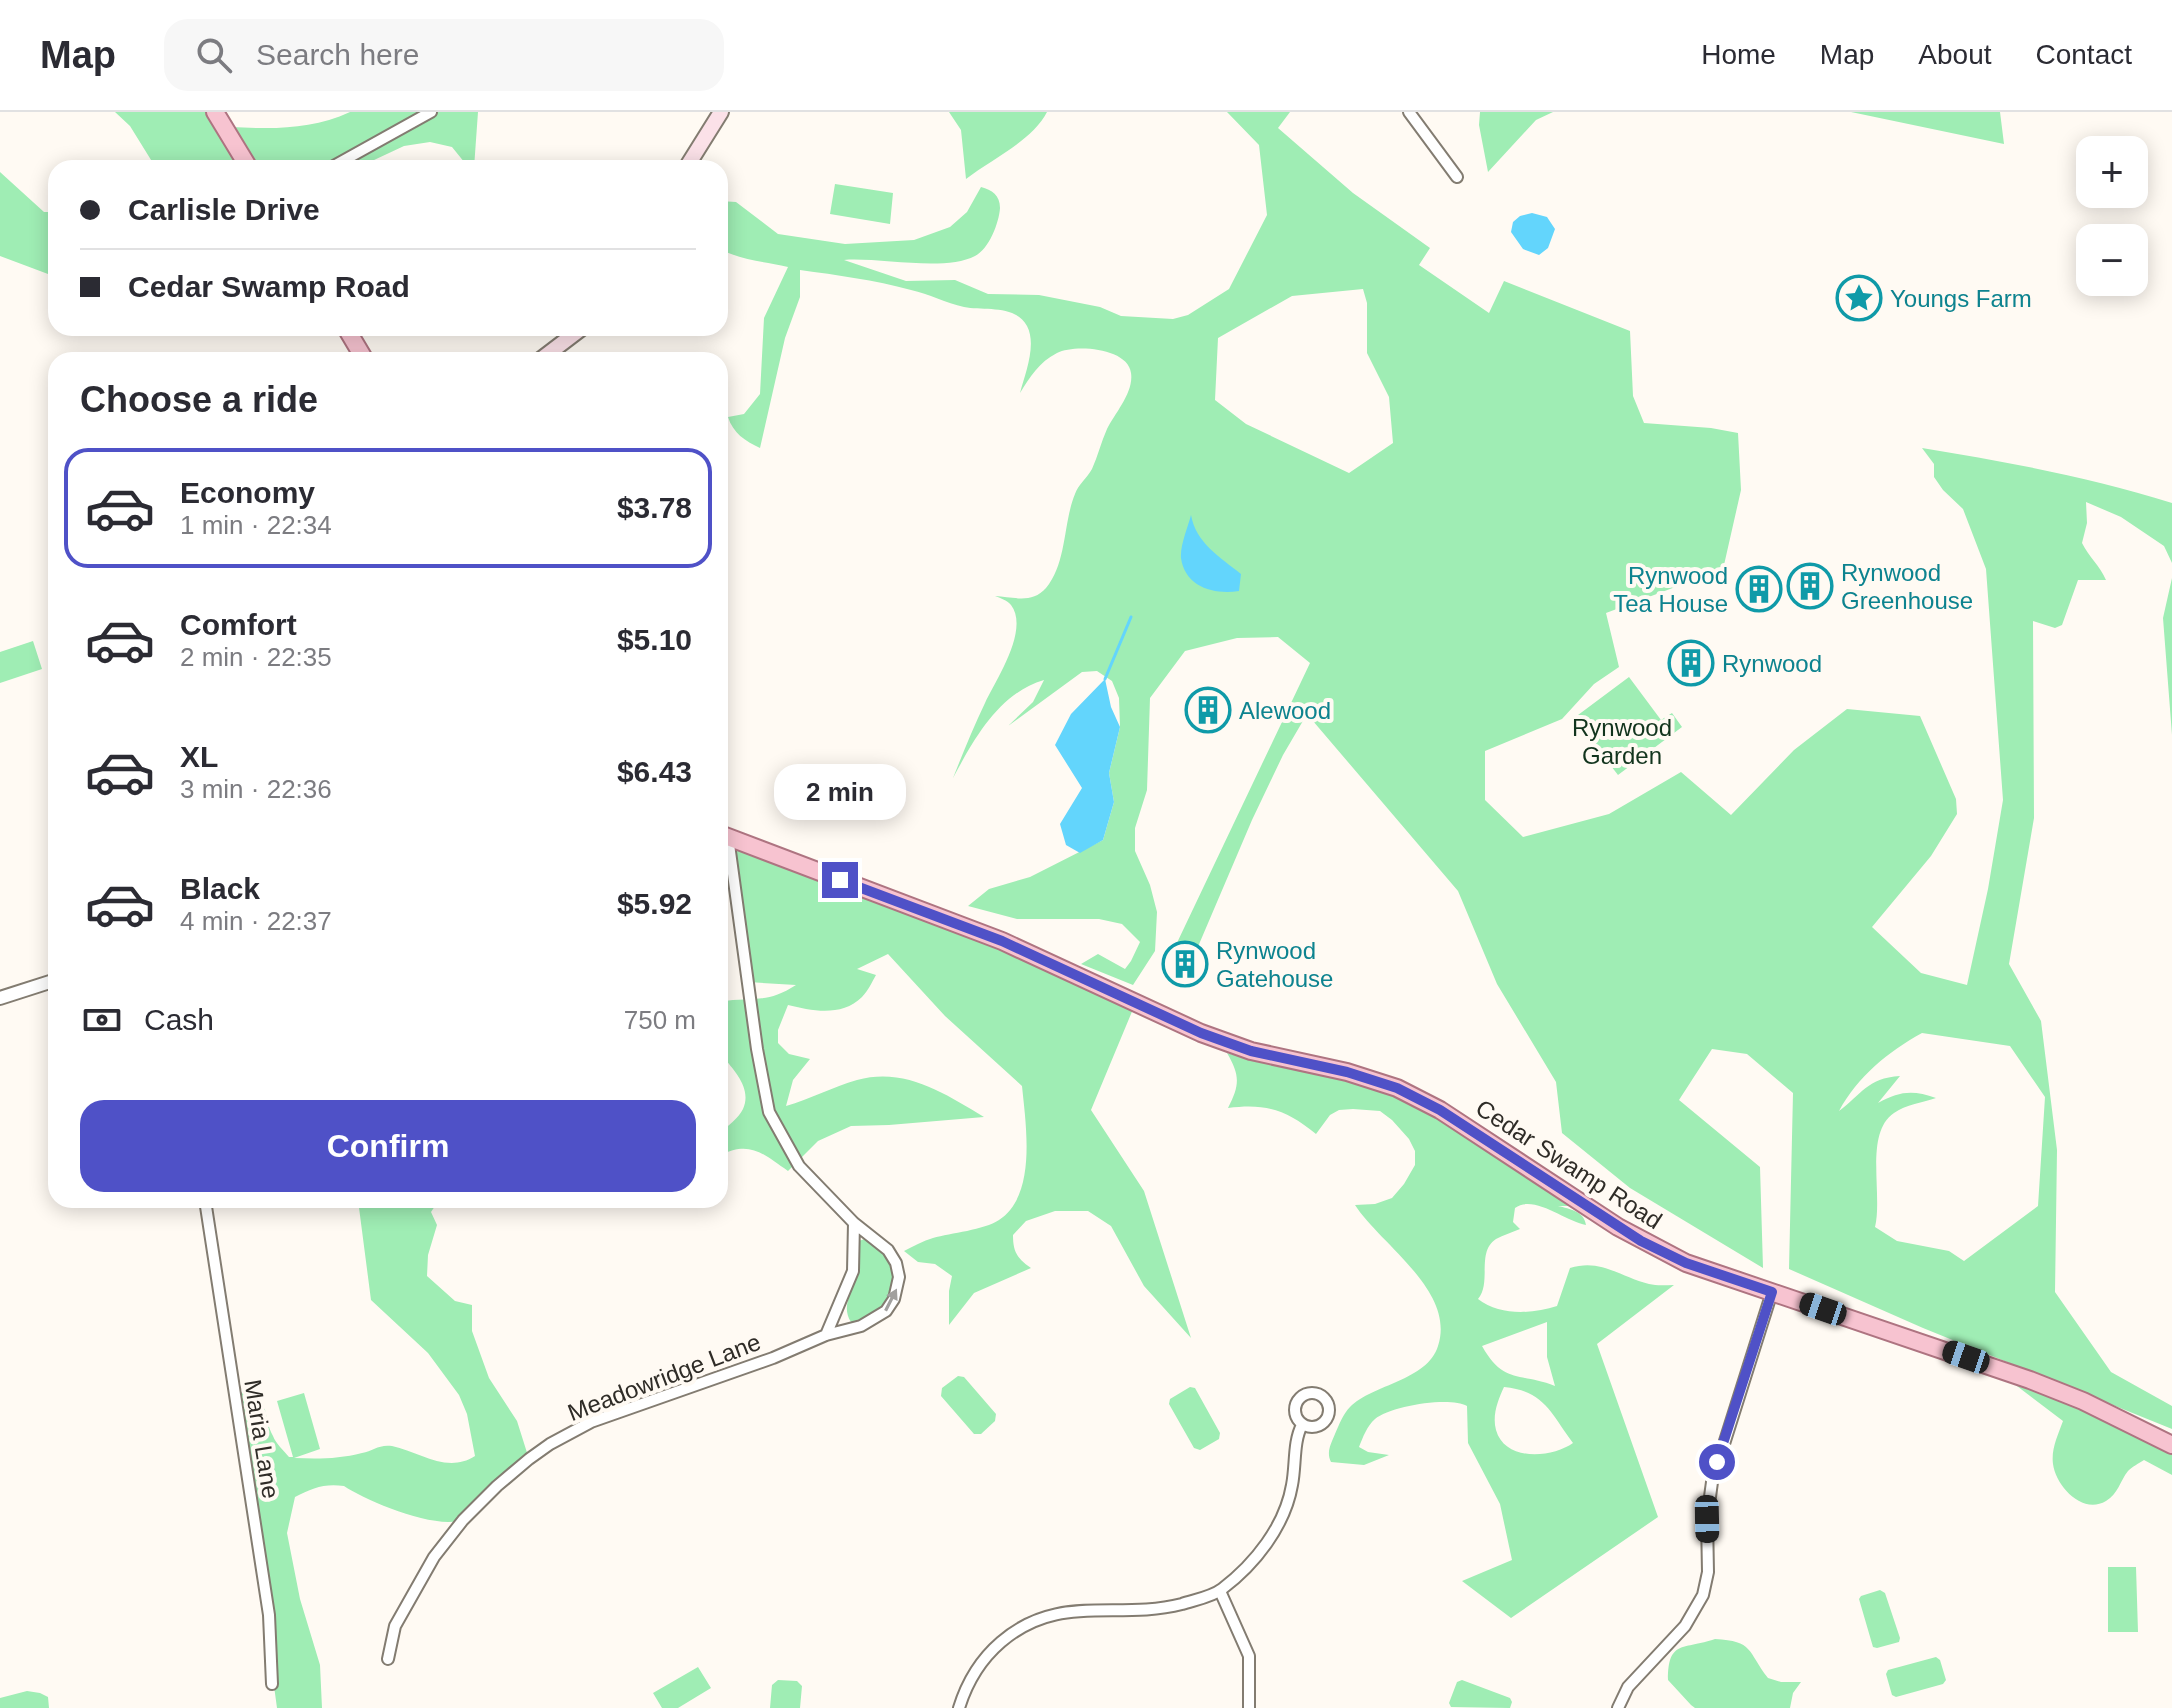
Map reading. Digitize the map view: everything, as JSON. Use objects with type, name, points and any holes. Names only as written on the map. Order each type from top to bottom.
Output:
[{"type":"main road","points":[[215,112],[244,160]]},
{"type":"main road","points":[[691,160],[721,112]]},
{"type":"main road","points":[[550,352],[572,336]]},
{"type":"main road","name":"Cedar Swamp Road","points":[[728,838],[1002,941],[1201,1033],[1251,1051],[1347,1072],[1397,1088],[1440,1110],[1641,1241],[1686,1263],[2030,1380],[2083,1401],[2172,1445]]},
{"type":"street","points":[[344,160],[431,112]]},
{"type":"street","points":[[1409,112],[1457,177]]},
{"type":"street","name":"Meadowridge Lane","points":[[388,1659],[395,1626],[434,1557],[463,1520],[529,1459],[591,1422],[876,1319],[886,1311],[897,1291],[899,1277],[896,1263],[888,1250],[854,1223],[799,1166],[769,1112],[728,862]]},
{"type":"street","points":[[0,998],[48,983]]},
{"type":"street","name":"Maria Lane","points":[[206,1208],[269,1615],[272,1684]]},
{"type":"street","points":[[826,1335],[853,1271],[854,1223]]},
{"type":"street","points":[[1618,1708],[1628,1687],[1685,1626],[1703,1595],[1708,1572],[1707,1519],[1712,1482],[1772,1292]]},
{"type":"street","points":[[959,1708],[965,1688],[988,1654],[1023,1625],[1070,1611],[1160,1609],[1220,1591],[1256,1556],[1278,1525],[1292,1488],[1297,1438],[1302,1425]]},
{"type":"street","points":[[1220,1591],[1249,1656],[1249,1708]]},
{"type":"green space","points":[[115,112],[215,112],[244,160],[151,160],[130,126]]},
{"type":"green space","points":[[350,112],[478,112],[475,160],[463,160],[452,147],[430,142],[404,146],[374,160],[247,160],[231,127],[277,128],[335,118]]},
{"type":"green space","points":[[949,112],[1047,112],[1022,141],[966,179],[961,130]]},
{"type":"green space","points":[[1227,112],[1290,112],[1278,128],[1353,193],[1430,248],[1419,265],[1489,313],[1504,281],[1630,331],[1633,396],[1644,423],[1738,433],[1741,490],[1724,565],[1710,574],[1606,613],[1619,667],[1594,684],[1562,719],[1485,751],[1485,800],[1523,837],[1609,814],[1681,772],[1731,815],[1794,750],[1847,709],[1920,716],[1956,799],[1957,814],[1931,856],[1872,927],[1921,973],[1967,985],[2003,800],[1986,569],[1963,509],[1934,477],[1934,464],[1922,448],[2048,471],[2172,503],[2172,563],[2164,546],[2121,517],[2086,502],[2087,523],[2082,543],[2106,580],[2078,580],[2062,625],[2055,628],[2033,621],[2034,818],[2009,964],[2041,1021],[2057,1150],[2055,1292],[2111,1372],[2172,1406],[2172,1429],[1923,1328],[1789,1269],[1793,1093],[1747,1054],[1712,1049],[1679,1100],[1760,1167],[1763,1268],[1630,1188],[1562,1133],[1556,1082],[1497,984],[1458,891],[1307,714],[1283,755],[1252,820],[1194,956],[1175,947],[1310,663],[1278,637],[1237,638],[1185,651],[1150,698],[1147,790],[1135,828],[1135,851],[1150,885],[1157,912],[1155,951],[1133,985],[1081,964],[1098,954],[1125,969],[1140,942],[1122,924],[1099,919],[1017,919],[968,906],[989,889],[1030,877],[1103,840],[1114,802],[1109,773],[1120,727],[1119,698],[1112,681],[1097,671],[1082,672],[1008,726],[1033,702],[1044,680],[1014,695],[979,733],[953,778],[1014,641],[1016,615],[1009,603],[995,596],[1035,596],[1053,578],[1075,494],[1092,469],[1107,429],[1127,395],[1131,373],[1121,358],[1111,353],[1088,349],[1065,350],[1040,365],[1020,393],[1031,342],[1027,326],[1015,314],[964,307],[883,283],[800,270],[800,297],[785,338],[760,448],[740,436],[728,417],[744,414],[760,394],[764,318],[788,267],[728,253],[728,202],[736,202],[778,234],[845,244],[914,240],[950,227],[967,212],[981,187],[995,194],[1000,208],[992,235],[985,248],[975,256],[962,261],[929,264],[844,260],[906,281],[955,280],[988,294],[1039,295],[1100,307],[1121,316],[1173,319],[1188,315],[1229,289],[1267,215],[1259,145]],"holes":[[[1363,289],[1367,303],[1367,353],[1389,397],[1393,443],[1349,473],[1246,424],[1215,400],[1218,338],[1292,296]],[[1922,1033],[2010,1046],[2045,1097],[2038,1206],[1964,1261],[1949,1251],[1897,1241],[1875,1227],[1877,1149],[1885,1122],[1898,1110],[1936,1098],[1907,1093],[1878,1103],[1900,1076],[1889,1077],[1865,1088],[1839,1111],[1855,1087],[1897,1048]]]},
{"type":"green space","points":[[1480,112],[1553,112],[1536,120],[1488,172],[1479,125]]},
{"type":"green space","points":[[1851,112],[2000,112],[2004,144]]},
{"type":"green space","points":[[0,172],[44,212],[48,212],[48,274],[0,256]]},
{"type":"green space","points":[[835,184],[893,193],[890,224],[830,214]]},
{"type":"green space","points":[[2172,578],[2172,735],[2163,618]]},
{"type":"green space","points":[[33,641],[42,669],[0,683],[0,652]]},
{"type":"green space","name":"Rynwood Garden","points":[[1629,677],[1661,720],[1672,713],[1682,727],[1618,775],[1574,718]]},
{"type":"green space","points":[[728,837],[1136,1002],[1091,1110],[1144,1191],[1191,1338],[1144,1286],[1111,1226],[1088,1211],[1055,1211],[1026,1221],[1013,1235],[1013,1241],[1017,1254],[1031,1268],[974,1293],[949,1325],[952,1276],[935,1264],[918,1262],[904,1251],[933,1238],[993,1223],[1011,1209],[1019,1194],[1026,1159],[1022,1086],[945,1016],[888,954],[857,969],[876,975],[864,995],[845,1008],[826,1011],[788,1005],[778,1030],[778,1043],[789,1054],[810,1059],[793,1080],[786,1106],[857,1080],[891,1077],[939,1091],[984,1117],[851,1126],[818,1141],[788,1171],[756,1151],[740,1149],[728,1152],[728,1126],[741,1112],[745,1094],[737,1074],[728,1063],[728,1001],[767,998],[796,985],[748,982]]},
{"type":"green space","points":[[1227,1053],[1384,1088],[1432,1111],[1542,1181],[1570,1206],[1558,1206],[1576,1211],[1585,1220],[1586,1225],[1531,1204],[1515,1208],[1513,1222],[1520,1229],[1496,1239],[1487,1252],[1484,1285],[1478,1299],[1487,1305],[1516,1312],[1557,1306],[1570,1268],[1581,1266],[1601,1267],[1649,1284],[1674,1285],[1597,1344],[1658,1517],[1511,1618],[1462,1581],[1512,1560],[1500,1504],[1468,1443],[1467,1406],[1434,1402],[1383,1414],[1370,1425],[1359,1447],[1368,1452],[1389,1455],[1364,1465],[1331,1462],[1331,1445],[1350,1407],[1423,1367],[1438,1346],[1441,1326],[1436,1306],[1426,1288],[1355,1205],[1375,1204],[1392,1198],[1415,1165],[1415,1151],[1409,1139],[1380,1111],[1339,1110],[1330,1115],[1316,1134],[1275,1110],[1228,1108],[1237,1080]],"holes":[[[1547,1322],[1547,1357],[1555,1386],[1506,1372],[1498,1367],[1482,1346]],[[1504,1387],[1518,1389],[1538,1399],[1573,1443],[1542,1454],[1509,1448],[1501,1440],[1495,1424],[1496,1408]]]},
{"type":"green space","points":[[359,1208],[434,1208],[431,1212],[437,1225],[428,1255],[427,1276],[455,1301],[472,1305],[472,1331],[489,1378],[517,1421],[529,1459],[474,1512],[455,1522],[404,1513],[344,1486],[319,1487],[295,1497],[287,1533],[300,1599],[320,1665],[322,1708],[277,1708],[234,1391],[256,1397],[261,1402],[274,1439],[289,1457],[293,1457],[277,1401],[304,1393],[320,1449],[294,1458],[345,1456],[387,1446],[444,1462],[465,1461],[475,1456],[467,1414],[459,1395],[428,1353],[371,1300]]},
{"type":"green space","points":[[867,1238],[881,1247],[889,1260],[893,1288],[880,1312],[851,1322],[847,1304],[857,1273],[859,1241]]},
{"type":"green space","points":[[1992,1367],[2172,1445],[2172,1475],[2144,1460],[2128,1471],[2106,1501],[2088,1504],[2079,1501],[2059,1481],[2053,1464],[2054,1447],[2063,1421]]},
{"type":"green space","points":[[958,1376],[964,1377],[996,1414],[995,1421],[981,1434],[974,1434],[941,1396],[942,1388]]},
{"type":"green space","points":[[1190,1387],[1195,1388],[1220,1433],[1219,1439],[1200,1450],[1194,1448],[1169,1404],[1170,1399]]},
{"type":"green space","points":[[2108,1567],[2136,1567],[2138,1632],[2108,1632]]},
{"type":"green space","points":[[1880,1590],[1885,1593],[1900,1638],[1899,1642],[1877,1648],[1873,1647],[1859,1599]]},
{"type":"green space","points":[[1715,1639],[1743,1645],[1768,1678],[1781,1682],[1801,1682],[1793,1693],[1790,1708],[1695,1708],[1691,1705],[1668,1680],[1671,1658],[1680,1648]]},
{"type":"green space","points":[[1936,1657],[1940,1660],[1946,1680],[1943,1684],[1896,1697],[1892,1695],[1886,1674],[1888,1670]]},
{"type":"green space","points":[[698,1667],[711,1688],[678,1708],[662,1708],[653,1693]]},
{"type":"green space","points":[[778,1680],[797,1681],[802,1686],[800,1708],[770,1708],[772,1685]]},
{"type":"green space","points":[[1462,1680],[1510,1698],[1510,1708],[1451,1707],[1449,1703],[1457,1682]]},
{"type":"green space","points":[[27,1691],[48,1697],[49,1708],[0,1708],[0,1698]]},
{"type":"water","points":[[1532,213],[1547,217],[1555,229],[1548,248],[1539,255],[1523,249],[1511,232],[1513,222],[1520,216]]},
{"type":"water","points":[[1191,515],[1203,541],[1241,574],[1239,591],[1211,590],[1188,576],[1181,553]]},
{"type":"water","points":[[1105,679],[1111,707],[1120,727],[1109,773],[1114,802],[1103,840],[1080,853],[1066,845],[1060,824],[1082,788],[1055,745],[1071,714]]},
{"type":"waterway","points":[[1105,679],[1131,617]]},
{"type":"place","name":"Youngs Farm","points":[[1859,298]]},
{"type":"place","name":"Rynwood Greenhouse","points":[[1810,586]]},
{"type":"place","name":"Rynwood Tea House","points":[[1759,589]]},
{"type":"place","name":"Rynwood","points":[[1691,663]]},
{"type":"place","name":"Alewood","points":[[1208,710]]},
{"type":"place","name":"Rynwood Gatehouse","points":[[1185,964]]},
{"type":"route","points":[[840,880],[1002,941],[1201,1033],[1251,1051],[1347,1072],[1397,1088],[1440,1110],[1641,1241],[1686,1263],[1772,1292],[1717,1462]]}]
